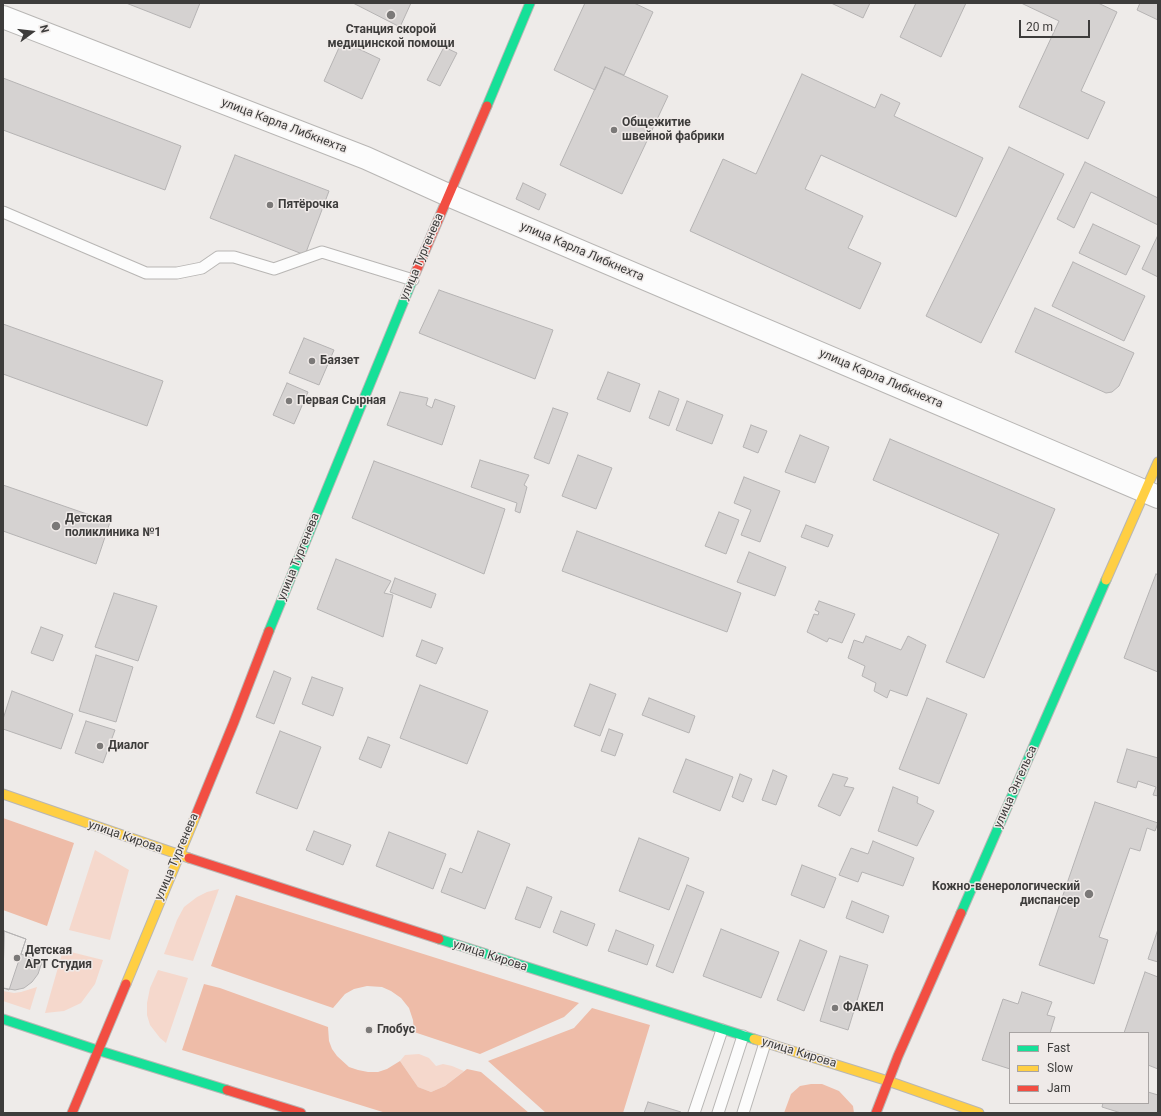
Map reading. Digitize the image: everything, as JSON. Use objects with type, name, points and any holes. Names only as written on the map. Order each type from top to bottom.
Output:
[{"type":"main road","name":"улица Тургенева","points":[[72,1113],[234,722],[279,606],[448,195],[530,3]]},
{"type":"main road","name":"улица Энгельса","points":[[876,1113],[888,1081],[1152,494],[1158,462]]},
{"type":"main road","name":"улица Кирова","points":[[3,794],[231,873],[722,1030],[888,1081],[978,1113]]},
{"type":"main road","points":[[3,1019],[97,1050],[301,1113]]},
{"type":"street","name":"улица Карла Либкнехта","points":[[3,17],[366,158],[448,195],[1152,494]]},
{"type":"lane","points":[[3,212],[146,273],[177,273],[202,268],[218,257],[234,258],[274,269],[322,252],[413,280]]},
{"type":"lane","points":[[694,1113],[722,1030]]},
{"type":"lane","points":[[718,1113],[743,1036]]},
{"type":"lane","points":[[743,1113],[765,1043]]},
{"type":"shaded area","points":[[3,818],[74,843],[47,926],[3,910]]},
{"type":"shaded area","points":[[95,850],[129,870],[110,940],[69,930]]},
{"type":"shaded area","points":[[219,889],[193,961],[164,954],[177,920],[184,907],[197,897],[207,892]]},
{"type":"shaded area","points":[[236,895],[579,1003],[564,1017],[480,1054],[414,1032],[413,1020],[409,1008],[401,998],[382,987],[367,986],[354,989],[345,994],[333,1008],[211,966]]},
{"type":"shaded area","points":[[63,950],[103,960],[95,984],[81,1003],[64,1011],[45,1013]]},
{"type":"shaded area","points":[[158,970],[188,978],[166,1043],[150,1025],[147,1015],[147,1003],[150,988]]},
{"type":"shaded area","points":[[204,984],[220,988],[328,1027],[329,1041],[332,1049],[349,1067],[368,1072],[378,1072],[387,1069],[400,1061],[418,1087],[431,1092],[445,1086],[467,1069],[481,1072],[529,1113],[386,1113],[182,1050]]},
{"type":"shaded area","points":[[37,987],[30,1010],[3,1001],[3,991],[14,993]]},
{"type":"shaded area","points":[[592,1008],[650,1025],[623,1113],[546,1113],[488,1061],[574,1028]]},
{"type":"shaded area","points":[[419,1054],[429,1058],[436,1066],[443,1064],[464,1071],[445,1086],[431,1092],[418,1087],[400,1061],[405,1055]]},
{"type":"shaded area","points":[[822,1084],[839,1091],[853,1106],[854,1113],[784,1113],[791,1094],[800,1086]]},
{"type":"building","points":[[126,3],[200,3],[190,28]]},
{"type":"building","name":"Станция скорой медицинской помощи","points":[[353,3],[411,3],[400,27]]},
{"type":"building","points":[[585,3],[634,3],[653,12],[624,75],[605,67],[595,90],[554,70]]},
{"type":"building","points":[[831,3],[870,3],[863,18]]},
{"type":"building","points":[[916,3],[966,3],[941,57],[900,37]]},
{"type":"building","points":[[1021,3],[1098,3],[1117,12],[1081,91],[1105,102],[1088,139],[1019,107],[1059,21]]},
{"type":"building","points":[[1140,3],[1158,3],[1158,20],[1137,10]]},
{"type":"building","points":[[342,41],[380,59],[362,99],[324,81]]},
{"type":"building","points":[[444,47],[457,53],[440,86],[427,80]]},
{"type":"building","name":"Общежитие швейной фабрики","points":[[605,67],[668,96],[622,194],[560,165]]},
{"type":"building","points":[[802,74],[875,108],[881,94],[900,103],[894,116],[983,158],[956,217],[821,155],[805,189],[863,216],[848,248],[881,263],[860,309],[690,231],[723,159],[756,174]]},
{"type":"building","points":[[3,78],[181,146],[165,190],[3,130]]},
{"type":"building","points":[[1009,147],[1064,174],[981,343],[926,316]]},
{"type":"building","name":"Пятёрочка","points":[[235,155],[329,191],[305,255],[210,218]]},
{"type":"building","points":[[1085,162],[1158,198],[1158,225],[1091,192],[1074,228],[1057,219]]},
{"type":"building","points":[[523,183],[546,194],[539,210],[516,199]]},
{"type":"building","points":[[1093,224],[1140,246],[1126,275],[1079,253]]},
{"type":"building","points":[[1158,235],[1158,277],[1142,269]]},
{"type":"building","points":[[1073,262],[1145,296],[1124,341],[1052,306]]},
{"type":"building","points":[[439,290],[553,330],[535,379],[419,333]]},
{"type":"building","points":[[1035,308],[1134,353],[1119,386],[1112,392],[1106,393],[1015,352]]},
{"type":"building","points":[[3,324],[163,381],[147,426],[3,374]]},
{"type":"building","name":"Баязет","points":[[304,338],[334,350],[319,385],[289,373]]},
{"type":"building","points":[[608,372],[640,384],[630,412],[597,399]]},
{"type":"building","points":[[287,383],[308,392],[294,424],[273,415]]},
{"type":"building","points":[[659,391],[679,399],[669,426],[649,418]]},
{"type":"building","points":[[400,392],[428,398],[426,405],[432,408],[435,399],[455,406],[442,445],[387,425]]},
{"type":"building","points":[[687,401],[723,415],[712,444],[676,430]]},
{"type":"building","points":[[553,408],[568,413],[549,464],[534,458]]},
{"type":"building","points":[[751,425],[767,431],[758,453],[743,447]]},
{"type":"building","points":[[800,435],[829,447],[815,483],[785,472]]},
{"type":"building","points":[[890,439],[1055,509],[984,678],[946,662],[999,534],[873,480]]},
{"type":"building","points":[[578,455],[612,468],[596,509],[562,496]]},
{"type":"building","points":[[480,460],[529,475],[524,485],[527,487],[520,513],[515,511],[517,503],[471,487]]},
{"type":"building","points":[[374,461],[505,509],[484,574],[352,518]]},
{"type":"building","points":[[744,477],[780,491],[760,542],[741,535],[751,510],[734,503]]},
{"type":"building","name":"Детская поликлиника №1","points":[[3,485],[110,522],[96,564],[3,531]]},
{"type":"building","points":[[719,512],[739,520],[726,554],[705,546]]},
{"type":"building","points":[[806,525],[833,535],[828,547],[801,537]]},
{"type":"building","points":[[577,531],[741,593],[727,632],[562,571]]},
{"type":"building","points":[[749,552],[786,567],[775,596],[737,582]]},
{"type":"building","points":[[336,559],[391,581],[384,593],[393,595],[383,637],[317,609]]},
{"type":"building","points":[[1156,574],[1158,575],[1158,672],[1124,658]]},
{"type":"building","points":[[395,578],[436,594],[431,608],[390,592]]},
{"type":"building","points":[[114,593],[157,606],[138,661],[95,647]]},
{"type":"building","points":[[819,601],[855,614],[842,643],[829,638],[827,642],[807,632],[814,614],[818,615],[819,612],[815,610]]},
{"type":"building","points":[[41,627],[63,635],[53,661],[31,653]]},
{"type":"building","points":[[866,636],[901,650],[908,636],[926,645],[907,696],[890,690],[887,698],[874,691],[876,683],[862,676],[865,666],[848,658],[854,640],[863,643]]},
{"type":"building","points":[[422,640],[443,648],[436,664],[416,656]]},
{"type":"building","points":[[96,655],[133,667],[116,722],[79,711]]},
{"type":"building","points":[[274,671],[291,678],[274,724],[256,717]]},
{"type":"building","points":[[312,677],[343,688],[333,716],[302,704]]},
{"type":"building","points":[[590,684],[616,694],[600,736],[574,726]]},
{"type":"building","points":[[420,685],[488,711],[467,764],[400,738]]},
{"type":"building","points":[[12,691],[73,714],[61,749],[3,729],[3,719]]},
{"type":"building","points":[[649,698],[695,716],[689,733],[642,715]]},
{"type":"building","points":[[927,698],[967,714],[939,784],[899,769]]},
{"type":"building","points":[[86,721],[115,730],[103,763],[75,753]]},
{"type":"building","points":[[609,729],[623,734],[615,756],[601,751]]},
{"type":"building","points":[[280,731],[321,747],[297,809],[256,793]]},
{"type":"building","points":[[368,737],[390,745],[381,768],[359,759]]},
{"type":"building","points":[[1127,749],[1158,758],[1158,796],[1153,795],[1156,787],[1138,781],[1136,788],[1117,782]]},
{"type":"building","points":[[686,759],[733,777],[720,811],[673,792]]},
{"type":"building","points":[[773,770],[787,776],[776,805],[762,800]]},
{"type":"building","points":[[740,774],[752,779],[743,802],[732,797]]},
{"type":"building","points":[[833,774],[848,778],[844,786],[854,788],[840,816],[818,806]]},
{"type":"building","points":[[893,787],[918,797],[917,803],[934,811],[917,846],[878,831]]},
{"type":"building","name":"Кожно-венерологический диспансер","points":[[1095,802],[1158,823],[1155,831],[1147,828],[1140,851],[1130,848],[1099,937],[1108,940],[1094,984],[1039,965]]},
{"type":"building","points":[[314,831],[351,845],[343,865],[306,850]]},
{"type":"building","points":[[478,831],[510,844],[485,909],[441,892],[450,868],[462,873]]},
{"type":"building","points":[[389,832],[446,854],[433,889],[376,866]]},
{"type":"building","points":[[639,838],[689,858],[669,910],[619,891]]},
{"type":"building","points":[[873,841],[914,858],[903,886],[862,872],[858,882],[839,875],[851,848],[868,854]]},
{"type":"building","points":[[802,865],[836,878],[824,908],[791,895]]},
{"type":"building","points":[[687,885],[704,892],[673,973],[656,966]]},
{"type":"building","points":[[527,887],[552,897],[540,928],[515,919]]},
{"type":"building","points":[[852,901],[889,916],[883,933],[846,918]]},
{"type":"building","points":[[561,911],[595,924],[587,946],[553,932]]},
{"type":"building","points":[[721,929],[779,952],[761,998],[703,976]]},
{"type":"building","points":[[1158,929],[1158,962],[1148,959]]},
{"type":"building","points":[[616,930],[654,945],[647,965],[608,951]]},
{"type":"building","name":"Детская АРТ Студия","points":[[4,931],[26,939],[21,954],[42,962],[38,974],[32,982],[24,988],[15,990],[3,988]]},
{"type":"building","points":[[4,931],[26,939],[9,990],[3,988]]},
{"type":"building","points":[[800,940],[827,951],[804,1011],[777,1000]]},
{"type":"building","points":[[840,956],[868,965],[848,1030],[820,1021]]},
{"type":"building","points":[[1145,972],[1158,977],[1158,1069],[1149,1065],[1149,1032],[1124,1032]]},
{"type":"building","points":[[1022,992],[1052,1002],[1047,1015],[1055,1017],[1050,1032],[1009,1032],[1009,1069],[982,1060],[1003,999],[1018,1004]]},
{"type":"building","points":[[1149,1092],[1158,1095],[1158,1113],[1121,1113],[1102,1107],[1103,1104],[1149,1104]]},
{"type":"building","points":[[648,1102],[681,1112],[681,1113],[644,1113]]},
{"type":"traffic: fast","points":[[487,106],[530,3]]},
{"type":"traffic: fast","points":[[269,631],[412,281]]},
{"type":"traffic: fast","points":[[961,913],[1106,580]]},
{"type":"traffic: fast","points":[[439,939],[754,1039]]},
{"type":"traffic: fast","points":[[3,1019],[227,1090]]},
{"type":"traffic: slow","points":[[1106,580],[1158,462]]},
{"type":"traffic: slow","points":[[3,794],[189,858]]},
{"type":"traffic: slow","points":[[126,984],[196,815]]},
{"type":"traffic: slow","points":[[754,1039],[888,1081],[979,1113]]},
{"type":"traffic: jam","points":[[412,281],[487,106]]},
{"type":"traffic: jam","points":[[196,815],[269,631]]},
{"type":"traffic: jam","points":[[189,858],[439,939]]},
{"type":"traffic: jam","points":[[876,1113],[898,1056],[961,913]]},
{"type":"traffic: jam","points":[[72,1113],[126,984]]},
{"type":"traffic: jam","points":[[227,1090],[301,1113]]},
{"type":"place","name":"Станция скорой медицинской помощи","points":[[391,15]]},
{"type":"place","name":"Общежитие швейной фабрики","points":[[614,130]]},
{"type":"place","name":"Пятёрочка","points":[[270,205]]},
{"type":"place","name":"Баязет","points":[[312,361]]},
{"type":"place","name":"Первая Сырная","points":[[289,401]]},
{"type":"place","name":"Детская поликлиника №1","points":[[56,526]]},
{"type":"place","name":"Диалог","points":[[100,746]]},
{"type":"place","name":"Кожно-венерологический диспансер","points":[[1089,894]]},
{"type":"place","name":"Детская АРТ Студия","points":[[17,958]]},
{"type":"place","name":"ФАКЕЛ","points":[[835,1008]]},
{"type":"place","name":"Глобус","points":[[369,1030]]}]
